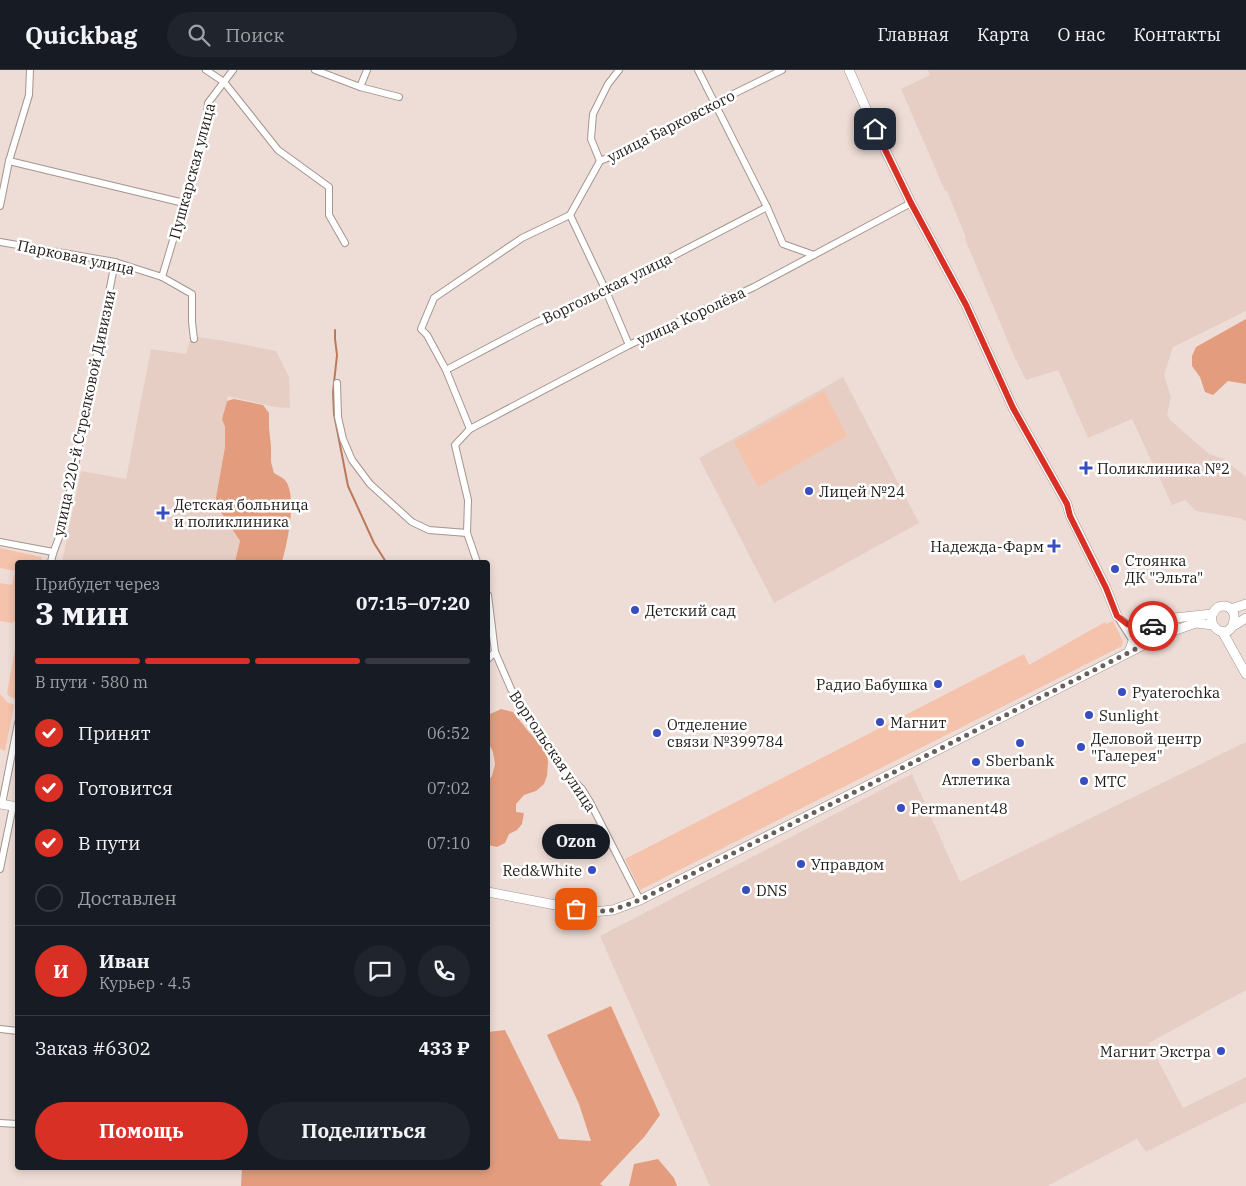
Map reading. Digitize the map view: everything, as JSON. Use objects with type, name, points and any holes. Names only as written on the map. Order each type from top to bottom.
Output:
[{"type":"street","points":[[0,206],[10,161],[29,95],[30,70]]},
{"type":"street","points":[[206,70],[224,82],[278,150],[329,187],[329,215],[345,242]]},
{"type":"street","name":"Пушкарская улица","points":[[162,277],[206,130],[208,102],[232,70]]},
{"type":"street","points":[[315,70],[360,87],[399,98]]},
{"type":"street","points":[[360,87],[367,70]]},
{"type":"street","points":[[600,161],[591,139],[593,114],[608,84],[619,70]]},
{"type":"street","points":[[698,70],[783,244],[814,255]]},
{"type":"street","name":"улица Барковского","points":[[570,215],[600,161],[782,70]]},
{"type":"street","points":[[850,70],[875,129],[911,203],[966,305],[1013,408],[1067,504],[1070,516],[1106,588],[1117,616],[1133,641],[1143,645]]},
{"type":"street","points":[[10,161],[184,203]]},
{"type":"street","name":"улица Королёва","points":[[470,429],[629,345],[754,287],[911,203]]},
{"type":"street","name":"Воргольская улица","points":[[446,370],[535,323],[606,291],[767,208]]},
{"type":"street","points":[[476,560],[467,533],[468,500],[455,445],[470,429],[446,370],[427,335],[420,329],[434,298],[522,238],[570,215],[629,345]]},
{"type":"street","name":"Парковая улица","points":[[0,242],[115,262],[162,277],[192,294],[194,339]]},
{"type":"street","name":"улица 220-й Стрелковой Дивизии","points":[[51,560],[62,527],[115,262]]},
{"type":"street","points":[[338,383],[338,417],[343,439],[352,460],[370,484],[412,522],[429,530],[467,533]]},
{"type":"street","points":[[0,542],[53,552]]},
{"type":"street","points":[[1246,604],[1231,608],[1223,606],[1212,614],[1212,621],[1217,629],[1229,628],[1246,618]]},
{"type":"street","points":[[1231,608],[1235,613],[1236,619],[1229,628],[1233,649],[1246,674]]},
{"type":"street","name":"Воргольская улица","points":[[490,611],[495,652],[511,689],[565,774],[582,789],[590,802],[640,900]]},
{"type":"street","points":[[1129,652],[1133,641],[1142,628],[1175,618],[1212,614]]},
{"type":"street","points":[[1117,616],[1127,624],[1142,628],[1162,624],[1166,628],[1163,635]]},
{"type":"street","points":[[490,892],[592,912],[613,910],[640,900],[1163,635],[1196,623],[1213,624]]},
{"type":"street","points":[[490,657],[495,652]]},
{"type":"street","points":[[0,870],[15,806],[1,804],[15,738]]},
{"type":"street","points":[[0,1029],[15,1031]]},
{"type":"street","points":[[0,1123],[15,1124]]},
{"type":"shaded area","points":[[928,70],[1246,70],[1246,311],[1173,347],[1164,375],[1171,397],[1167,414],[1170,420],[1209,454],[1224,459],[1246,477],[1246,521],[1239,518],[1196,511],[1185,500],[1172,505],[1132,419],[1088,438],[1058,370],[1026,380],[965,239],[947,191],[945,191],[901,89],[930,75]]},
{"type":"shaded area","points":[[1246,319],[1246,384],[1228,381],[1213,395],[1205,392],[1200,377],[1192,366],[1192,356],[1196,347]]},
{"type":"shaded area","points":[[191,336],[276,351],[289,377],[290,408],[275,407],[228,396],[222,419],[225,427],[225,447],[215,503],[240,541],[235,560],[62,560],[81,471],[126,479],[151,349],[186,354]]},
{"type":"shaded area","name":"Лицей №24","points":[[843,377],[919,523],[774,603],[699,458]]},
{"type":"shaded area","points":[[824,391],[847,436],[758,487],[734,442]]},
{"type":"shaded area","points":[[234,399],[263,405],[269,413],[271,462],[274,473],[285,480],[289,487],[291,497],[290,520],[282,560],[235,560],[240,541],[215,503],[225,447],[225,427],[222,419],[227,401]]},
{"type":"shaded area","points":[[0,548],[42,557],[41,560],[15,560],[15,571],[0,568]]},
{"type":"shaded area","points":[[15,571],[15,621],[12,623],[0,621],[0,583],[12,585]]},
{"type":"shaded area","points":[[1113,621],[1123,641],[1122,646],[640,890],[625,859],[1024,654],[1029,665],[1105,622],[1106,624]]},
{"type":"shaded area","points":[[15,649],[15,699],[7,693]]},
{"type":"shaded area","points":[[0,694],[7,702],[14,705],[5,751],[0,749]]},
{"type":"shaded area","points":[[501,709],[513,712],[546,749],[548,762],[547,776],[544,784],[536,791],[524,795],[516,804],[516,812],[524,813],[522,824],[517,830],[509,834],[505,843],[497,847],[490,845],[490,778],[495,764],[490,746],[490,714]]},
{"type":"shaded area","points":[[1246,742],[1246,990],[1149,1043],[1183,1108],[1246,1077],[1246,1102],[1146,1152],[1137,1139],[1049,1186],[710,1186],[600,936],[912,774],[960,882]]},
{"type":"shaded area","points":[[611,1006],[660,1115],[645,1136],[600,1184],[603,1186],[241,1186],[242,1170],[490,1170],[490,1032],[505,1030],[559,1139],[591,1141],[579,1104],[547,1035]]},
{"type":"shaded area","points":[[658,1159],[674,1178],[677,1186],[629,1186],[634,1164]]},
{"type":"waterway","points":[[335,330],[337,355],[333,392],[334,414],[348,486],[374,543],[385,560]]},
{"type":"way so far","points":[[576,909],[592,912],[613,910],[640,900],[1163,635],[1166,628],[1162,624],[1153,626]]},
{"type":"place","name":"Поликлиника №2","points":[[1086,468]]},
{"type":"place","name":"Лицей №24","points":[[809,491]]},
{"type":"place","name":"Детская больница и поликлиника","points":[[163,513]]},
{"type":"place","name":"Надежда-Фарм","points":[[1054,546]]},
{"type":"place","name":"Стоянка ДК \"Эльта\"","points":[[1115,569]]},
{"type":"place","name":"Детский сад","points":[[635,610]]},
{"type":"place","name":"Радио Бабушка","points":[[938,684]]},
{"type":"place","name":"Pyaterochka","points":[[1122,692]]},
{"type":"place","name":"Sunlight","points":[[1089,715]]},
{"type":"place","name":"Магнит","points":[[880,722]]},
{"type":"place","name":"Отделение связи №399784","points":[[657,733]]},
{"type":"place","name":"Sberbank","points":[[1020,743]]},
{"type":"place","name":"Деловой центр \"Галерея\"","points":[[1081,747]]},
{"type":"place","name":"Атлетика","points":[[976,762]]},
{"type":"place","name":"МТС","points":[[1084,781]]},
{"type":"place","name":"Permanent48","points":[[901,808]]},
{"type":"place","name":"Управдом","points":[[801,864]]},
{"type":"place","name":"Red&White","points":[[592,870]]},
{"type":"place","name":"DNS","points":[[746,890]]},
{"type":"place","name":"Ozon","points":[[576,909]]},
{"type":"place","name":"Магнит Экстра","points":[[1221,1051]]},
{"type":"route","points":[[875,129],[911,203],[966,305],[1013,408],[1067,504],[1070,516],[1106,588],[1117,616],[1127,624],[1142,628],[1153,626]]}]
